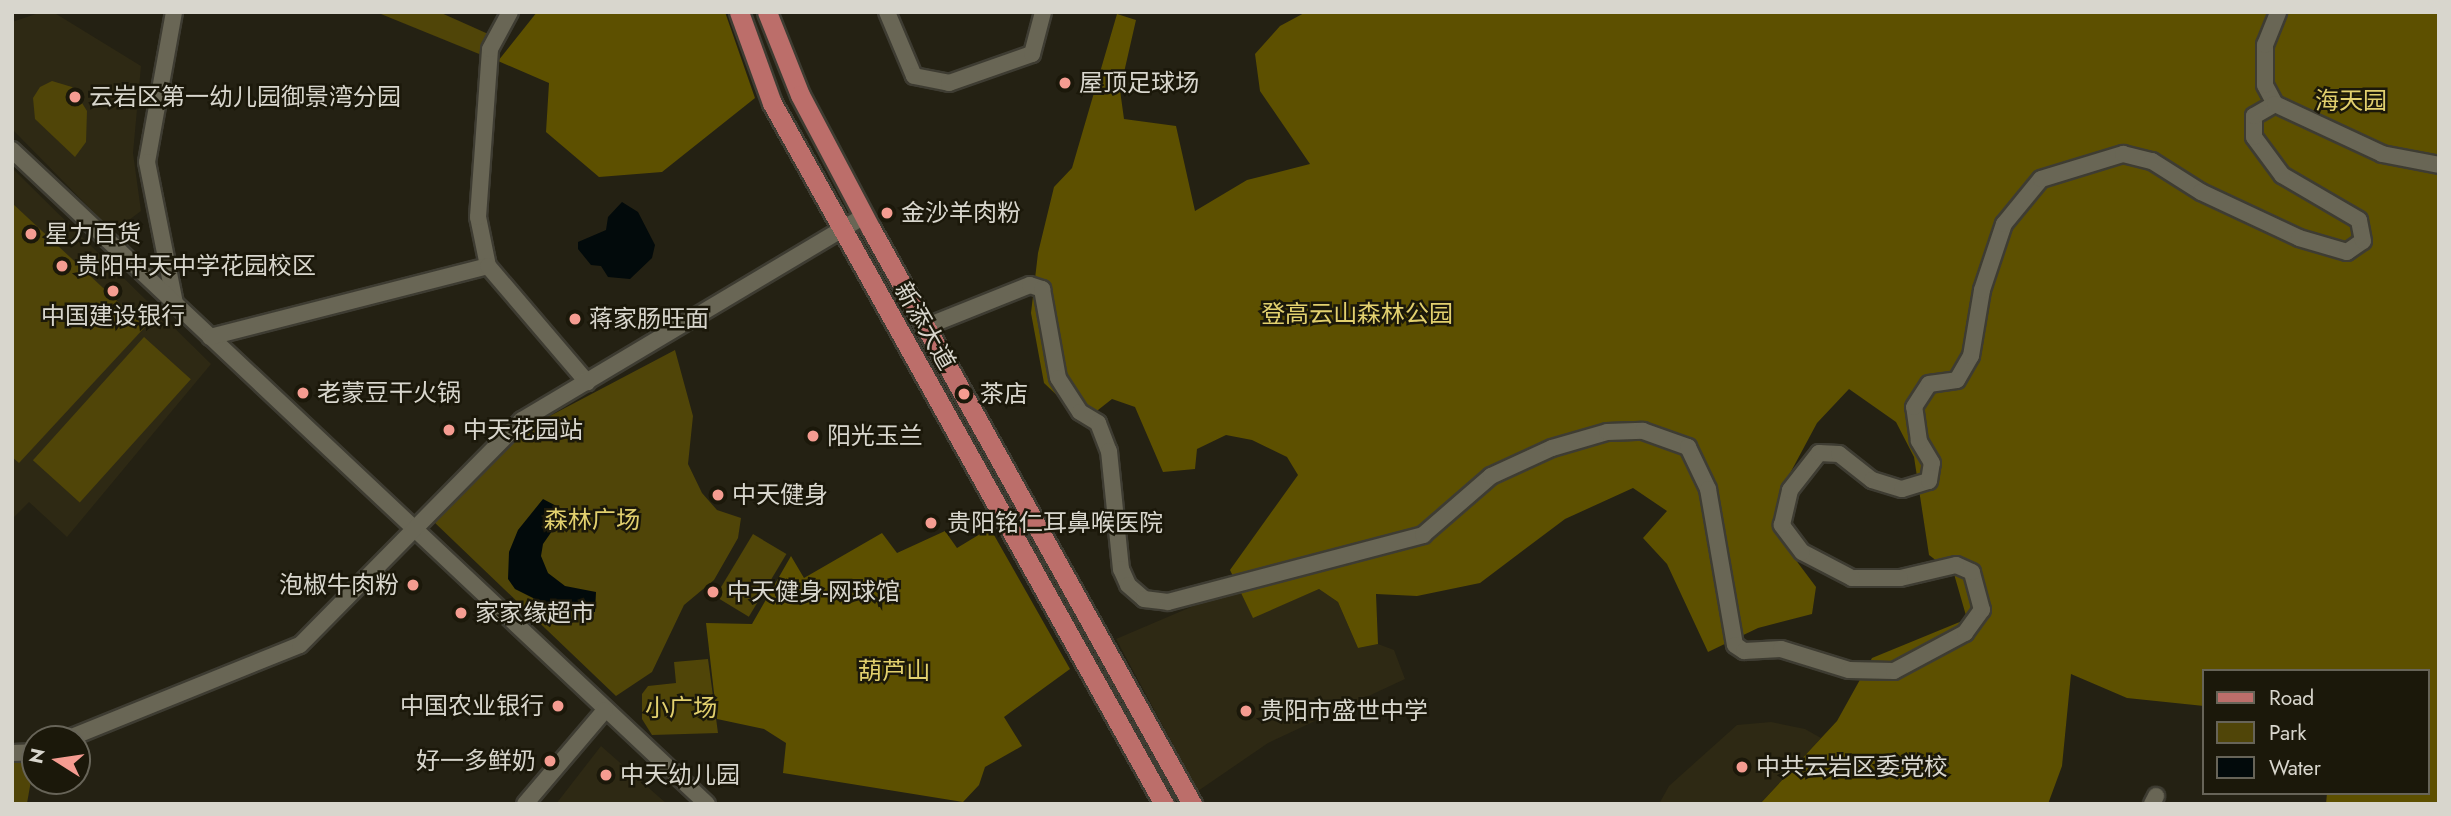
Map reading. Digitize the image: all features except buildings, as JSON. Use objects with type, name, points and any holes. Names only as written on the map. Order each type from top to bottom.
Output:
[{"type":"main road","name":"新添大道","points":[[739,12],[772,103],[1164,804]]},
{"type":"main road","name":"新添大道","points":[[767,12],[800,95],[864,216],[1192,804]]},
{"type":"street","points":[[174,12],[146,162],[174,303]]},
{"type":"street","points":[[510,12],[500,24],[489,58],[478,217],[488,266],[587,382]]},
{"type":"street","points":[[887,12],[914,76],[949,83],[1032,54],[1043,12]]},
{"type":"street","points":[[2278,12],[2265,45],[2265,85],[2274,104],[2382,154],[2439,165]]},
{"type":"street","points":[[925,327],[1031,285],[1042,289],[1058,377],[1080,412],[1098,423],[1109,451],[1121,569],[1128,585],[1144,599],[1168,602],[1411,539],[1423,534],[1491,476],[1606,432],[1643,431],[1689,447],[1708,489],[1735,645],[1744,651],[1781,649],[1849,670],[1894,671],[1965,633],[1982,610],[1972,572],[1956,565],[1900,578],[1852,578],[1802,552],[1782,525],[1790,490],[1819,453],[1839,454],[1872,480],[1902,489],[1929,481],[1932,463],[1919,441],[1914,407],[1929,384],[1957,380],[1971,356],[1982,290],[2004,224],[2041,179],[2123,154],[2151,161],[2202,192],[2299,238],[2347,252],[2363,241],[2359,220],[2282,175],[2254,137],[2253,116],[2274,104]]},
{"type":"street","points":[[12,150],[707,804]]},
{"type":"street","points":[[91,729],[300,645],[522,420],[864,216]]},
{"type":"street","points":[[210,337],[488,266]]},
{"type":"street","points":[[525,804],[605,710]]},
{"type":"shaded area","name":"云岩区第一幼儿园御景湾分园","points":[[42,12],[53,12],[141,66],[133,153],[141,211],[113,232],[12,129],[12,22]]},
{"type":"shaded area","name":"贵阳中天中学花园校区","points":[[12,168],[211,364],[67,537],[29,502],[12,519]]},
{"type":"shaded area","name":"贵阳市盛世中学","points":[[1238,587],[1253,617],[1319,589],[1338,602],[1358,648],[1378,644],[1394,650],[1405,679],[1268,743],[1198,791],[1116,639]]},
{"type":"shaded area","name":"中共云岩区委党校","points":[[1771,722],[1805,729],[1821,738],[1760,804],[1659,804],[1669,786],[1737,725]]},
{"type":"shaded area","name":"中天幼儿园","points":[[601,746],[667,804],[556,804]]},
{"type":"green space","points":[[376,12],[439,12],[495,37],[489,58]]},
{"type":"green space","points":[[537,12],[725,12],[755,98],[662,172],[599,177],[546,132],[549,83],[498,61]]},
{"type":"green space","points":[[1306,12],[2439,12],[2439,804],[2326,804],[2327,795],[2430,795],[2430,669],[2202,669],[2202,706],[2127,698],[2071,674],[2062,766],[2048,804],[1760,804],[1837,721],[1872,658],[1967,619],[1954,574],[1929,555],[1914,457],[1896,422],[1849,389],[1817,423],[1780,492],[1777,535],[1816,587],[1812,614],[1758,628],[1708,652],[1667,564],[1643,538],[1667,511],[1633,488],[1565,519],[1480,583],[1417,596],[1376,594],[1378,644],[1358,648],[1338,602],[1319,589],[1253,618],[1230,570],[1298,475],[1287,457],[1252,440],[1226,435],[1197,449],[1195,469],[1163,472],[1135,407],[1112,399],[1084,421],[1044,383],[1031,313],[1038,253],[1054,187],[1072,168],[1117,14],[1136,20],[1120,90],[1124,119],[1176,126],[1195,211],[1247,180],[1310,164],[1260,91],[1255,54],[1280,26]]},
{"type":"green space","points":[[52,81],[72,87],[87,111],[86,142],[75,157],[35,119],[33,98],[40,87]]},
{"type":"green space","points":[[12,203],[145,327],[19,463],[12,457]]},
{"type":"green space","points":[[144,337],[191,379],[80,503],[33,460]]},
{"type":"green space","name":"森林广场","points":[[675,350],[693,416],[688,464],[702,493],[717,510],[741,518],[738,538],[714,580],[684,605],[652,672],[616,696],[433,521],[527,428]]},
{"type":"green space","name":"葫芦山","points":[[990,528],[1070,669],[1004,717],[1022,746],[985,767],[979,785],[963,802],[783,773],[786,743],[764,729],[717,719],[706,623],[752,624],[791,556],[804,578],[882,533],[897,553],[945,531],[957,548]]},
{"type":"green space","points":[[753,534],[786,554],[749,617],[715,597]]},
{"type":"green space","name":"小广场","points":[[708,659],[718,733],[652,735],[642,719],[642,694],[648,686],[676,683],[674,662]]},
{"type":"green space","points":[[12,756],[21,758],[21,795],[28,795],[27,804],[12,804]]},
{"type":"water","points":[[622,202],[638,212],[655,245],[652,258],[630,279],[608,277],[601,266],[591,265],[578,249],[578,242],[606,230],[608,217]]},
{"type":"water","points":[[543,499],[566,511],[543,544],[541,556],[548,573],[565,586],[596,592],[595,612],[567,611],[545,604],[515,589],[508,579],[509,552],[518,530]]},
{"type":"place","name":"屋顶足球场","points":[[1065,83]]},
{"type":"place","name":"云岩区第一幼儿园御景湾分园","points":[[75,97]]},
{"type":"place","name":"金沙羊肉粉","points":[[887,213]]},
{"type":"place","name":"星力百货","points":[[31,234]]},
{"type":"place","name":"贵阳中天中学花园校区","points":[[62,266]]},
{"type":"place","name":"中国建设银行","points":[[113,291]]},
{"type":"place","name":"蒋家肠旺面","points":[[575,319]]},
{"type":"place","name":"老蒙豆干火锅","points":[[303,393]]},
{"type":"place","name":"茶店","points":[[964,394]]},
{"type":"place","name":"中天花园站","points":[[449,430]]},
{"type":"place","name":"阳光玉兰","points":[[813,436]]},
{"type":"place","name":"中天健身","points":[[718,495]]},
{"type":"place","name":"贵阳铭仁耳鼻喉医院","points":[[931,523]]},
{"type":"place","name":"泡椒牛肉粉","points":[[413,585]]},
{"type":"place","name":"中天健身-网球馆","points":[[713,592]]},
{"type":"place","name":"家家缘超市","points":[[461,613]]},
{"type":"place","name":"中国农业银行","points":[[558,706]]},
{"type":"place","name":"贵阳市盛世中学","points":[[1246,711]]},
{"type":"place","name":"好一多鲜奶","points":[[550,761]]},
{"type":"place","name":"中共云岩区委党校","points":[[1742,767]]},
{"type":"place","name":"中天幼儿园","points":[[606,775]]},
{"type":"park label","name":"海天园","points":[[2351,101]]},
{"type":"park label","name":"登高云山森林公园","points":[[1357,314]]}]
